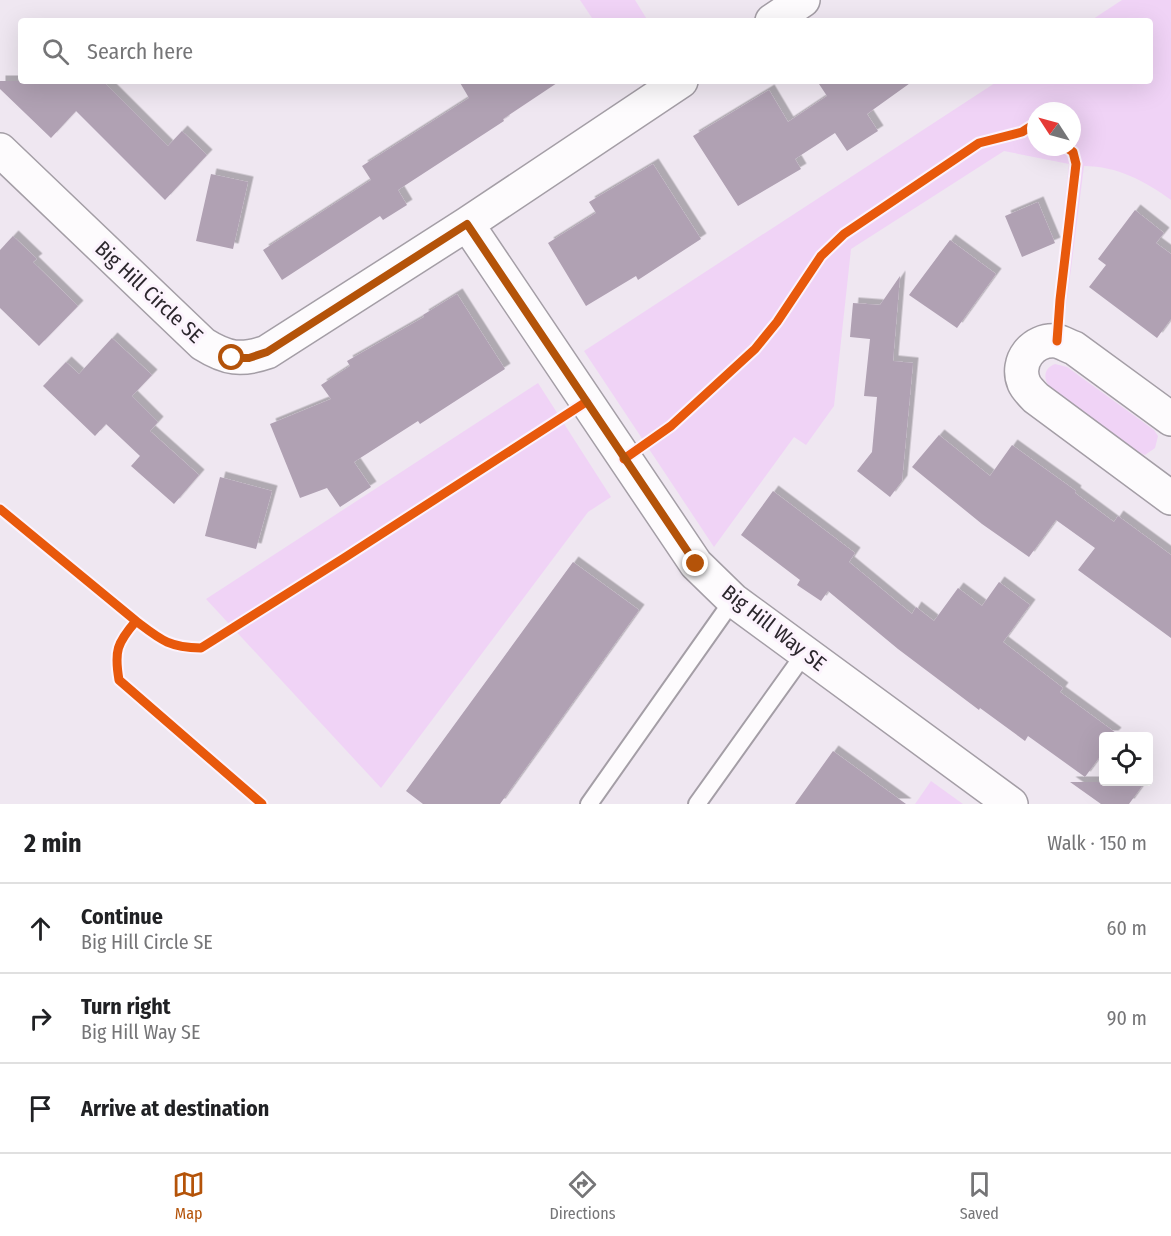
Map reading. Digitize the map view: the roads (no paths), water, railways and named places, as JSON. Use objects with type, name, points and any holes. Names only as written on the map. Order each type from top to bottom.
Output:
[{"type":"street","points":[[776,18],[803,0]]},
{"type":"street","name":"Big Hill Circle SE","points":[[0,150],[203,344],[217,353],[232,358],[249,358],[267,352],[467,224],[677,84]]},
{"type":"street","name":"Big Hill Way SE","points":[[467,224],[696,564],[733,600],[1011,804]]},
{"type":"street","points":[[1169,492],[1036,398],[1024,383],[1022,367],[1027,352],[1043,342],[1057,341],[1074,348],[1171,419]]},
{"type":"lane","points":[[589,804],[733,600]]},
{"type":"lane","points":[[697,804],[805,653]]}]
